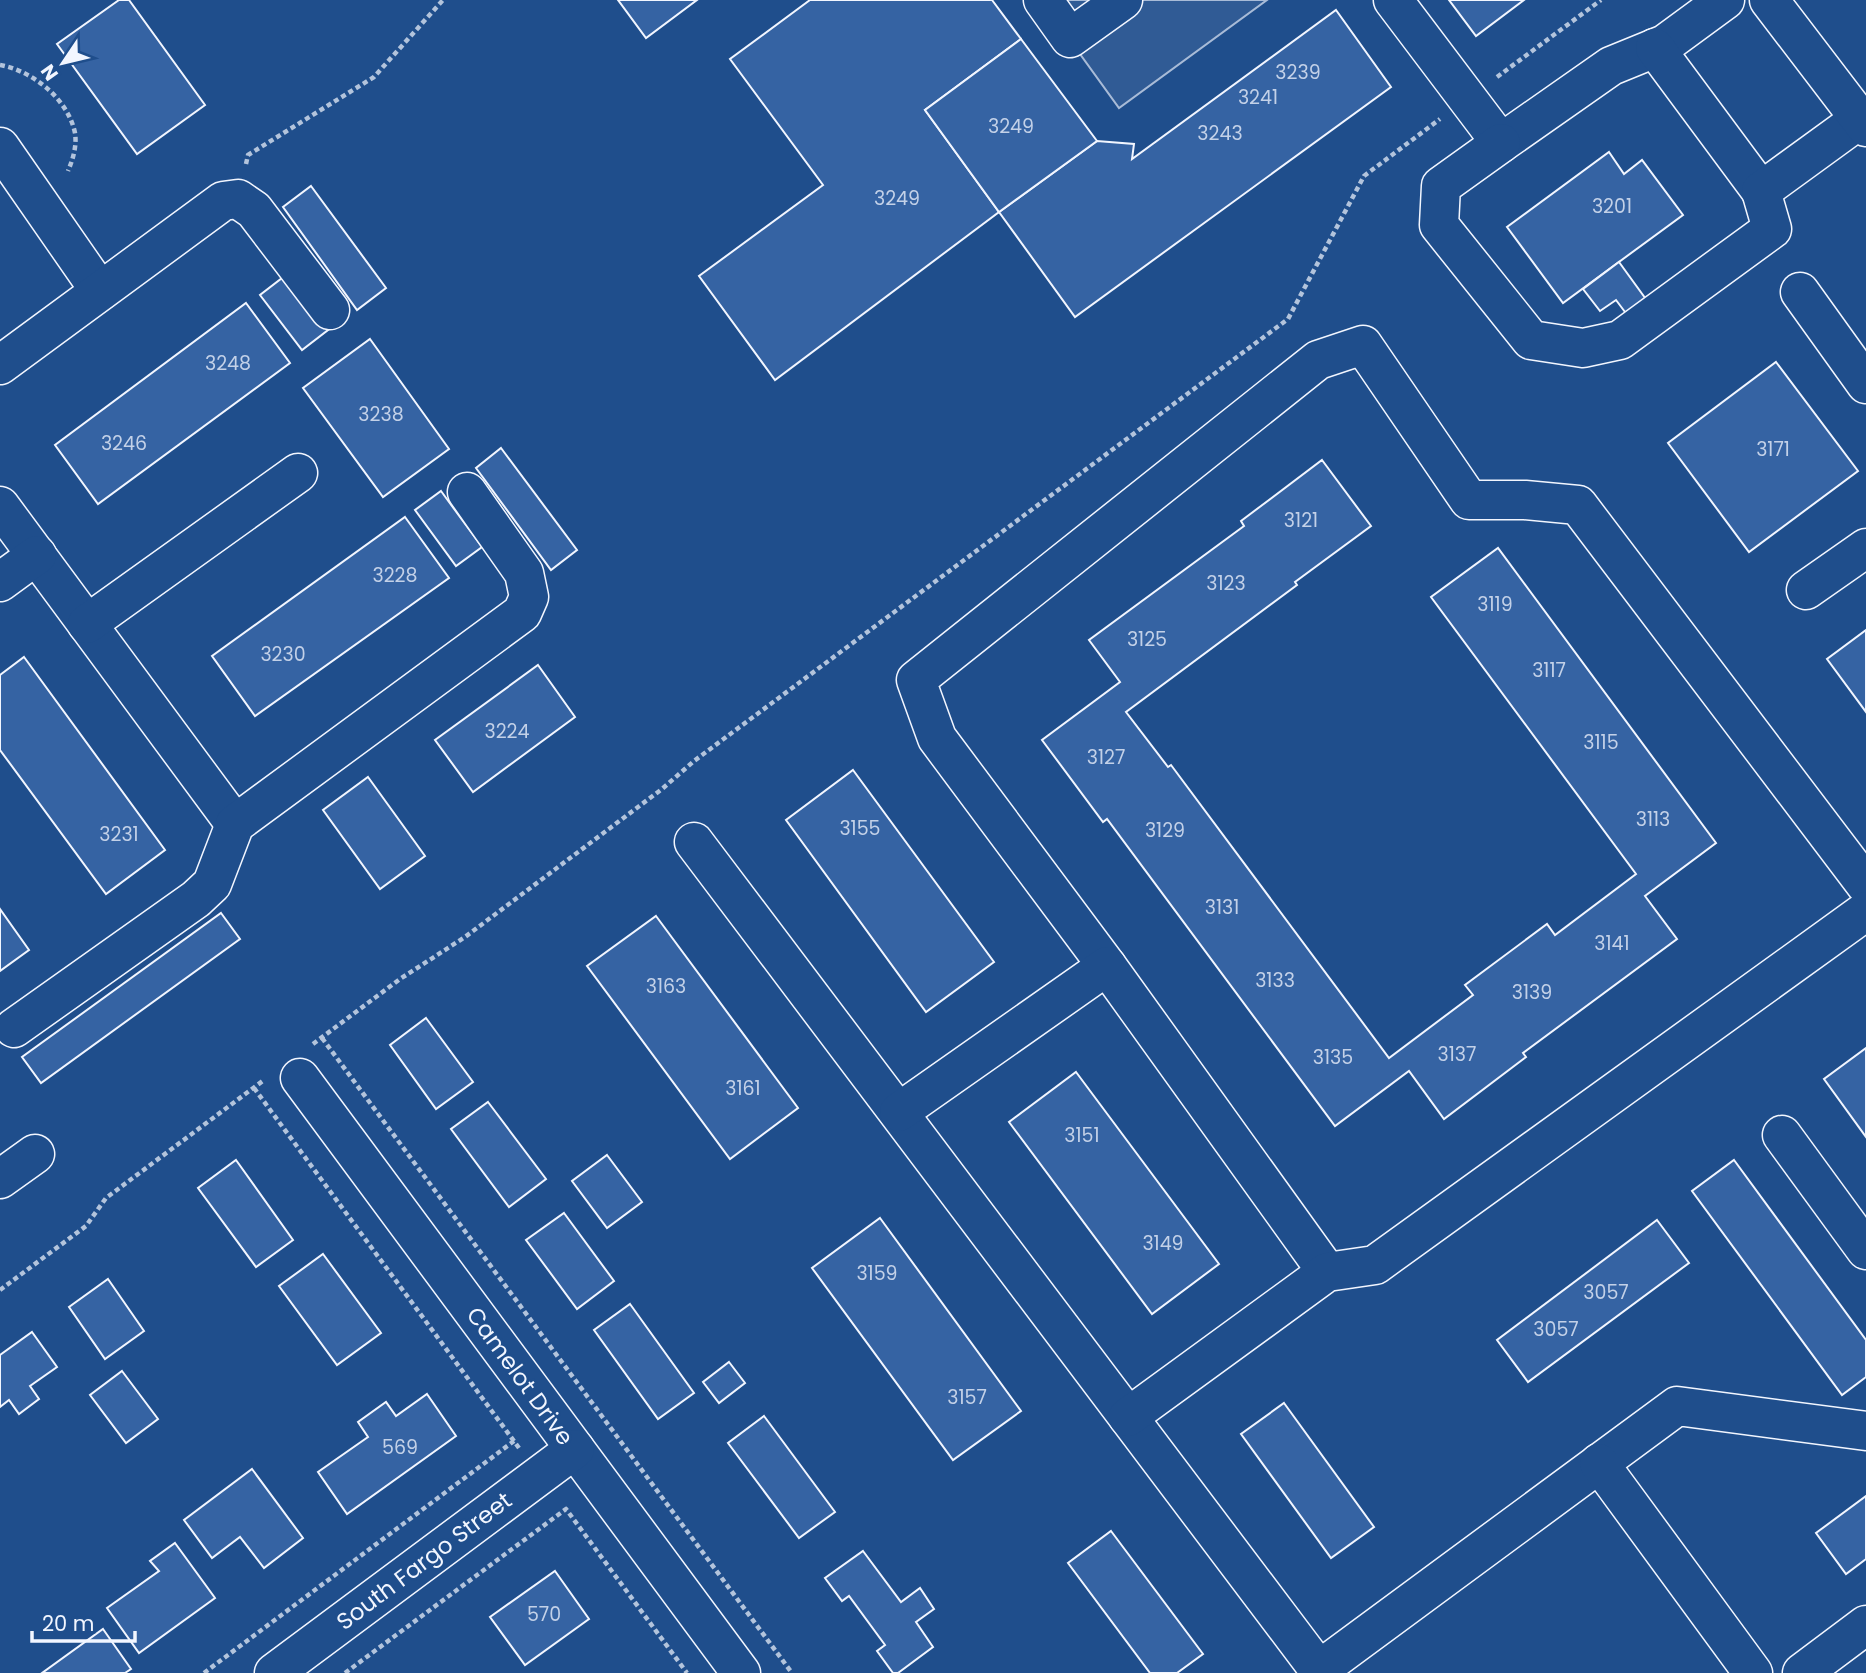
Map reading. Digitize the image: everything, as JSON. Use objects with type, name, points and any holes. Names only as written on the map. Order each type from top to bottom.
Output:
[{"type":"main road","points":[[1043,0],[1070,37],[1123,0]]},
{"type":"main road","points":[[1393,0],[1501,143]]},
{"type":"main road","points":[[1655,48],[1761,191],[1772,229],[1620,340],[1583,348],[1531,340],[1439,225],[1441,186],[1611,66],[1655,48],[1665,44],[1725,0]]},
{"type":"main road","points":[[1761,191],[1863,123],[1769,0]]},
{"type":"main road","points":[[0,147],[100,291]]},
{"type":"main road","points":[[0,365],[223,201],[238,199],[254,209],[330,310]]},
{"type":"main road","points":[[1800,292],[1866,384]]},
{"type":"main road","points":[[1327,1272],[1107,966],[937,738],[916,680],[1318,360],[1363,345],[1469,500],[1525,500],[1578,505],[1866,886]]},
{"type":"main road","points":[[87,624],[298,473]]},
{"type":"main road","points":[[14,1028],[204,892],[212,884],[235,824],[522,613],[529,597],[524,573],[467,492]]},
{"type":"main road","points":[[0,506],[235,824]]},
{"type":"main road","points":[[1805,590],[1866,548]]},
{"type":"main road","points":[[0,582],[37,555]]},
{"type":"main road","points":[[694,842],[1319,1670],[1677,1406],[1866,1431]]},
{"type":"main road","points":[[1128,1417],[1327,1272],[1375,1265],[1866,911]]},
{"type":"main road","points":[[899,1112],[1107,966]]},
{"type":"main road","name":"Camelot Drive","points":[[295,1065],[741,1673]]},
{"type":"main road","points":[[1782,1135],[1866,1250]]},
{"type":"main road","points":[[0,1179],[35,1154]]},
{"type":"main road","name":"South Fargo Street","points":[[274,1673],[575,1450]]},
{"type":"main road","points":[[1599,1463],[1753,1673]]},
{"type":"main road","points":[[1827,1666],[1866,1625]]},
{"type":"path","points":[[238,199],[248,155],[374,77],[443,0]]},
{"type":"path","points":[[0,1290],[86,1226],[106,1198],[254,1088],[295,1065],[322,1038],[400,979],[465,937],[662,789],[694,761],[1288,319],[1364,176],[1601,0]]},
{"type":"path","points":[[0,65],[30,76],[56,97],[64,109],[75,134],[73,158],[68,172]]},
{"type":"path","points":[[322,1038],[792,1673]]},
{"type":"path","points":[[204,1673],[514,1441],[254,1088]]},
{"type":"path","points":[[345,1673],[566,1509],[687,1673]]},
{"type":"shaded area","points":[[1041,0],[1267,0],[1119,108]]},
{"type":"building","points":[[119,0],[129,0],[205,105],[137,154],[57,44]]},
{"type":"building","points":[[618,0],[697,0],[646,38]]},
{"type":"building","points":[[810,0],[992,0],[1021,39],[925,110],[999,212],[775,380],[699,276],[823,185],[730,59]]},
{"type":"building","points":[[1449,0],[1524,0],[1476,36]]},
{"type":"building","points":[[1336,10],[1391,87],[1075,317],[999,212],[1097,141],[1134,144],[1132,159]]},
{"type":"building","points":[[1021,39],[1097,141],[999,212],[925,110]]},
{"type":"building","points":[[1609,152],[1624,174],[1642,160],[1683,215],[1563,303],[1507,227]]},
{"type":"building","points":[[311,186],[386,288],[357,310],[283,207]]},
{"type":"building","points":[[1619,262],[1648,302],[1628,316],[1616,300],[1600,311],[1583,289]]},
{"type":"building","points":[[286,275],[328,330],[302,350],[260,295]]},
{"type":"building","points":[[246,303],[290,363],[98,504],[55,445]]},
{"type":"building","points":[[370,339],[449,449],[383,497],[303,388]]},
{"type":"building","points":[[1776,362],[1858,471],[1749,552],[1668,443]]},
{"type":"building","points":[[501,448],[577,550],[551,570],[476,468]]},
{"type":"building","points":[[1322,460],[1371,526],[1295,582],[1297,585],[1126,712],[1168,767],[1171,765],[1389,1058],[1473,995],[1465,985],[1547,924],[1555,935],[1636,874],[1431,597],[1498,548],[1716,843],[1645,896],[1677,939],[1523,1053],[1526,1057],[1444,1119],[1409,1071],[1335,1126],[1107,819],[1103,822],[1042,740],[1120,682],[1089,640],[1244,526],[1241,521]]},
{"type":"building","points":[[441,491],[482,547],[456,566],[415,510]]},
{"type":"building","points":[[405,517],[449,578],[255,716],[212,656]]},
{"type":"building","points":[[1866,630],[1866,712],[1827,659]]},
{"type":"building","points":[[24,657],[165,850],[106,894],[0,750],[0,675]]},
{"type":"building","points":[[538,665],[575,717],[473,792],[435,740]]},
{"type":"building","points":[[853,770],[994,962],[926,1012],[786,820]]},
{"type":"building","points":[[368,777],[425,856],[380,889],[323,810]]},
{"type":"building","points":[[0,909],[29,950],[0,971]]},
{"type":"building","points":[[221,913],[240,939],[41,1083],[22,1057]]},
{"type":"building","points":[[656,916],[798,1108],[730,1159],[587,966]]},
{"type":"building","points":[[426,1018],[473,1082],[436,1109],[390,1045]]},
{"type":"building","points":[[1866,1048],[1866,1137],[1824,1079]]},
{"type":"building","points":[[1076,1072],[1219,1264],[1152,1314],[1009,1122]]},
{"type":"building","points":[[488,1102],[546,1179],[509,1207],[451,1129]]},
{"type":"building","points":[[607,1155],[642,1202],[607,1228],[572,1181]]},
{"type":"building","points":[[236,1160],[293,1240],[256,1267],[198,1188]]},
{"type":"building","points":[[1734,1160],[1866,1340],[1866,1377],[1842,1395],[1692,1191]]},
{"type":"building","points":[[564,1213],[614,1281],[577,1309],[526,1240]]},
{"type":"building","points":[[880,1218],[1021,1411],[953,1460],[812,1268]]},
{"type":"building","points":[[1657,1220],[1689,1263],[1528,1382],[1497,1340]]},
{"type":"building","points":[[323,1254],[381,1333],[337,1365],[279,1286]]},
{"type":"building","points":[[108,1279],[144,1331],[105,1359],[69,1307]]},
{"type":"building","points":[[630,1304],[694,1393],[658,1419],[594,1330]]},
{"type":"building","points":[[32,1332],[57,1367],[30,1386],[39,1399],[19,1414],[9,1400],[0,1407],[0,1355]]},
{"type":"building","points":[[729,1362],[745,1383],[719,1403],[703,1382]]},
{"type":"building","points":[[122,1371],[158,1419],[126,1443],[90,1395]]},
{"type":"building","points":[[427,1394],[456,1436],[347,1514],[318,1472],[368,1437],[358,1422],[386,1402],[396,1416]]},
{"type":"building","points":[[1284,1403],[1374,1527],[1331,1558],[1241,1434]]},
{"type":"building","points":[[764,1416],[835,1512],[799,1538],[728,1443]]},
{"type":"building","points":[[252,1469],[303,1538],[264,1568],[240,1537],[212,1558],[184,1520]]},
{"type":"building","points":[[1866,1496],[1866,1559],[1846,1574],[1816,1533]]},
{"type":"building","points":[[1111,1531],[1203,1654],[1177,1673],[1150,1673],[1068,1563]]},
{"type":"building","points":[[175,1543],[215,1598],[139,1653],[107,1608],[159,1571],[150,1561]]},
{"type":"building","points":[[863,1551],[901,1602],[920,1588],[934,1609],[916,1622],[933,1647],[898,1673],[893,1673],[877,1651],[885,1645],[849,1596],[842,1601],[825,1578]]},
{"type":"building","points":[[555,1571],[589,1619],[525,1665],[490,1617]]},
{"type":"building","points":[[103,1629],[131,1669],[125,1673],[42,1673]]}]
